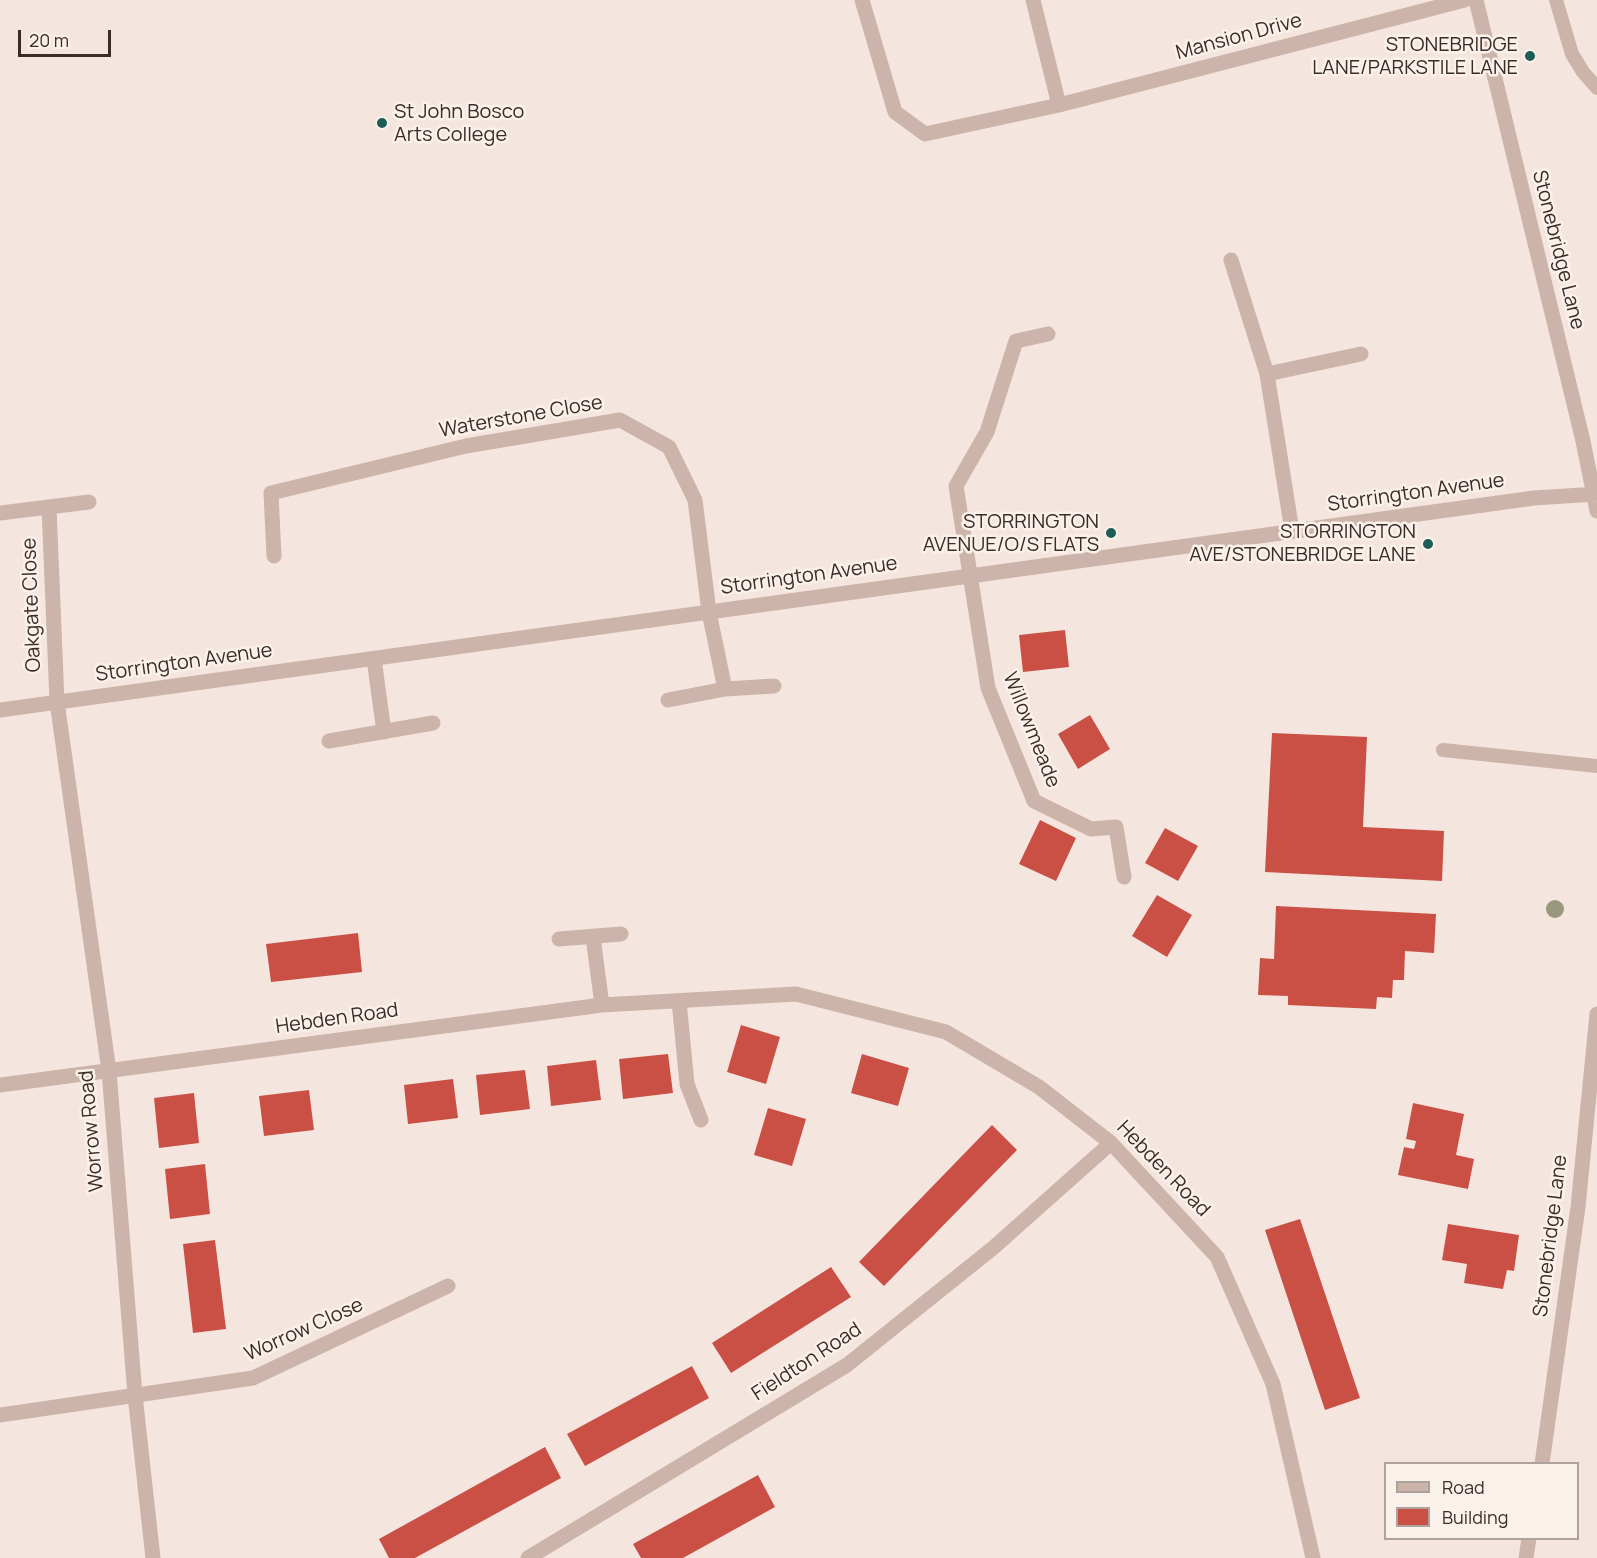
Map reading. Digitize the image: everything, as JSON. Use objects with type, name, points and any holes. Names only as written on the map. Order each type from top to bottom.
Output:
[{"type":"street","name":"Mansion Drive","points":[[862,0],[895,112],[926,134],[1059,105],[1465,0]]},
{"type":"street","points":[[1033,0],[1059,105]]},
{"type":"street","name":"Stonebridge Lane","points":[[1476,0],[1596,494],[1597,511]]},
{"type":"street","points":[[1231,260],[1267,374],[1292,531]]},
{"type":"street","points":[[969,574],[956,486],[987,432],[1016,341],[1048,334]]},
{"type":"street","points":[[1267,374],[1361,354]]},
{"type":"street","name":"Waterstone Close","points":[[274,556],[271,493],[466,446],[620,420],[669,447],[695,500],[709,612]]},
{"type":"street","name":"Storrington Avenue","points":[[0,710],[969,574],[1534,498],[1596,494]]},
{"type":"street","name":"Oakgate Close","points":[[0,513],[89,502]]},
{"type":"street","name":"Oakgate Close","points":[[49,507],[57,702]]},
{"type":"street","name":"Willowmeade","points":[[969,574],[988,688],[1034,801],[1091,829],[1116,827],[1124,877]]},
{"type":"street","name":"Storrington Avenue","points":[[709,612],[725,689]]},
{"type":"street","points":[[374,659],[384,732]]},
{"type":"street","points":[[668,700],[725,689],[774,686]]},
{"type":"street","name":"Worrow Road","points":[[57,702],[109,1071],[135,1395],[153,1558]]},
{"type":"street","points":[[329,741],[433,723]]},
{"type":"street","points":[[559,939],[621,934]]},
{"type":"street","points":[[593,937],[602,1005]]},
{"type":"street","name":"Hebden Road","points":[[0,1085],[602,1005],[796,994],[946,1032],[1039,1087],[1111,1143],[1217,1257],[1273,1384],[1313,1558]]},
{"type":"street","points":[[679,1001],[687,1084],[701,1120]]},
{"type":"street","name":"Stonebridge Lane","points":[[1542,1462],[1578,1207],[1597,1014]]},
{"type":"street","name":"Fieldton Road","points":[[528,1558],[847,1365],[993,1248],[1111,1143]]},
{"type":"street","name":"Worrow Close","points":[[0,1415],[253,1378],[448,1286]]},
{"type":"street","points":[[1525,1558],[1529,1540]]},
{"type":"lane","points":[[1556,0],[1572,54],[1583,72],[1597,88]]},
{"type":"lane","points":[[1443,750],[1597,766]]},
{"type":"building","points":[[1065,630],[1069,667],[1023,672],[1019,635]]},
{"type":"building","points":[[1090,715],[1110,749],[1078,769],[1058,734]]},
{"type":"building","points":[[1272,733],[1367,737],[1363,827],[1444,831],[1442,881],[1265,872]]},
{"type":"building","points":[[1040,820],[1076,838],[1056,881],[1019,864]]},
{"type":"building","points":[[1165,828],[1198,846],[1178,881],[1145,863]]},
{"type":"building","points":[[1157,895],[1192,915],[1167,957],[1132,936]]},
{"type":"building","points":[[1276,906],[1436,914],[1434,953],[1405,951],[1404,980],[1393,980],[1392,998],[1377,997],[1376,1009],[1288,1005],[1288,996],[1258,995],[1260,958],[1274,959]]},
{"type":"building","points":[[358,933],[362,972],[271,982],[266,944]]},
{"type":"building","points":[[741,1025],[780,1037],[766,1084],[727,1072]]},
{"type":"building","points":[[668,1054],[673,1093],[623,1099],[619,1059]]},
{"type":"building","points":[[862,1054],[909,1068],[898,1106],[851,1093]]},
{"type":"building","points":[[596,1060],[601,1100],[551,1106],[547,1066]]},
{"type":"building","points":[[525,1070],[530,1109],[480,1115],[476,1075]]},
{"type":"building","points":[[453,1079],[458,1118],[408,1124],[404,1085]]},
{"type":"building","points":[[309,1090],[314,1130],[264,1136],[259,1096]]},
{"type":"building","points":[[194,1093],[199,1143],[159,1148],[154,1098]]},
{"type":"building","points":[[1413,1103],[1464,1114],[1456,1155],[1474,1159],[1468,1189],[1398,1175],[1404,1147],[1414,1149],[1416,1141],[1406,1139]]},
{"type":"building","points":[[768,1108],[806,1119],[792,1166],[754,1155]]},
{"type":"building","points":[[992,1125],[1017,1150],[884,1286],[859,1262]]},
{"type":"building","points":[[205,1164],[210,1214],[170,1219],[165,1169]]},
{"type":"building","points":[[1300,1219],[1360,1398],[1325,1410],[1265,1230]]},
{"type":"building","points":[[1448,1224],[1519,1235],[1514,1271],[1507,1270],[1503,1289],[1464,1283],[1467,1264],[1442,1260]]},
{"type":"building","points":[[215,1240],[226,1329],[193,1333],[183,1244]]},
{"type":"building","points":[[831,1267],[851,1297],[731,1373],[712,1343]]},
{"type":"building","points":[[692,1366],[709,1398],[585,1466],[567,1434]]},
{"type":"building","points":[[545,1447],[561,1478],[415,1558],[389,1558],[379,1539]]},
{"type":"building","points":[[758,1475],[775,1507],[683,1558],[641,1558],[633,1544]]},
{"type":"place","name":"STONEBRIDGE LANE/PARKSTILE LANE","points":[[1530,56]]},
{"type":"place","name":"St John Bosco Arts College","points":[[382,123]]},
{"type":"place","name":"STORRINGTON AVENUE/O/S FLATS","points":[[1111,533]]},
{"type":"place","name":"STORRINGTON AVE/STONEBRIDGE LANE","points":[[1428,544]]}]
